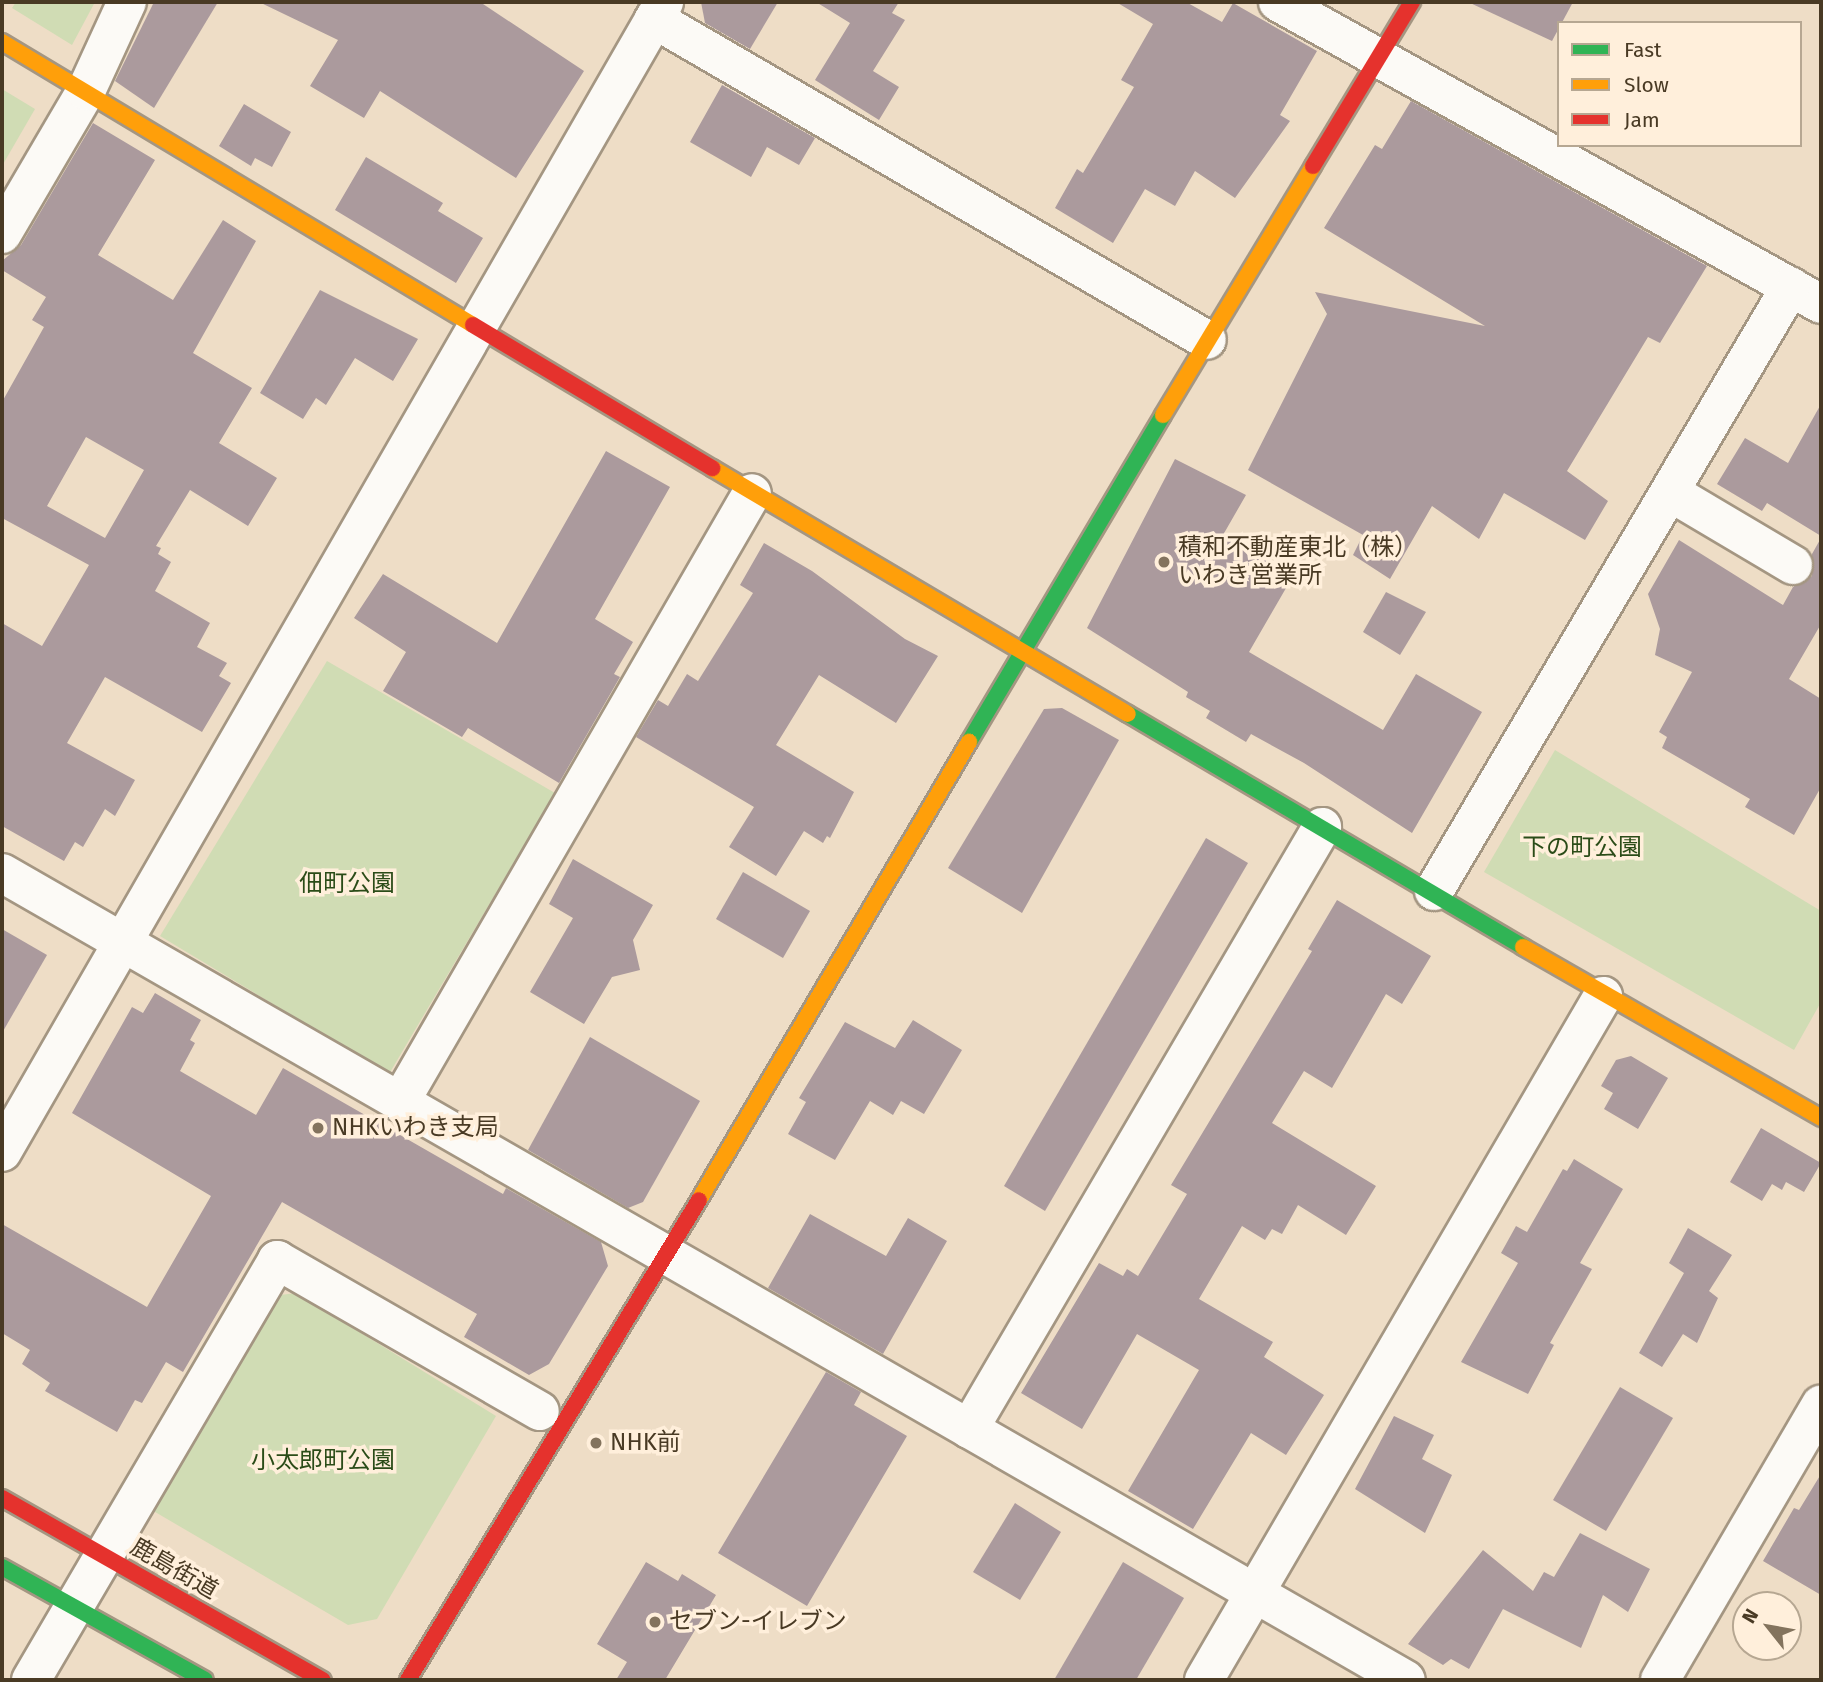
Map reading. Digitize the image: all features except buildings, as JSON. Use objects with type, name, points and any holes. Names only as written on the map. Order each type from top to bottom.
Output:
[{"type":"street","points":[[2,234],[86,91],[127,2]]},
{"type":"street","points":[[1278,2],[1378,60],[1806,295],[1670,492],[1434,891]]},
{"type":"street","points":[[408,1680],[563,1429],[664,1253],[1023,654],[1207,340],[1412,2]]},
{"type":"street","points":[[2,1152],[120,943],[478,330],[659,10],[1207,340]]},
{"type":"street","points":[[2,42],[478,330],[1023,654],[1434,891],[1603,996],[1818,1107]]},
{"type":"street","points":[[1670,492],[1793,565]]},
{"type":"street","points":[[400,1102],[752,493]]},
{"type":"street","points":[[969,1429],[1322,827]]},
{"type":"street","points":[[2,873],[1406,1680]]},
{"type":"street","points":[[1204,1680],[1603,996]]},
{"type":"street","points":[[31,1680],[277,1260],[540,1410]]},
{"type":"street","points":[[1660,1680],[1821,1405]]},
{"type":"street","name":"鹿島街道","points":[[2,1498],[323,1680]]},
{"type":"street","points":[[2,1567],[205,1680]]},
{"type":"green space","points":[[16,2],[95,2],[72,45],[12,8]]},
{"type":"green space","points":[[2,89],[35,109],[2,166]]},
{"type":"green space","name":"佃町公園","points":[[327,661],[555,793],[389,1074],[160,936]]},
{"type":"green space","name":"下の町公園","points":[[1555,750],[1821,911],[1821,1002],[1794,1050],[1484,872]]},
{"type":"green space","name":"小太郎町公園","points":[[296,1293],[496,1416],[377,1619],[348,1625],[150,1509],[273,1296]]},
{"type":"traffic: fast","points":[[969,742],[1163,415]]},
{"type":"traffic: fast","points":[[1128,714],[1523,947]]},
{"type":"traffic: fast","points":[[2,1567],[205,1680]]},
{"type":"traffic: slow","points":[[2,42],[473,325]]},
{"type":"traffic: slow","points":[[1163,415],[1313,166]]},
{"type":"traffic: slow","points":[[712,468],[1128,714]]},
{"type":"traffic: slow","points":[[699,1200],[969,742]]},
{"type":"traffic: slow","points":[[1523,947],[1821,1118]]},
{"type":"traffic: jam","points":[[1313,166],[1412,2]]},
{"type":"traffic: jam","points":[[473,325],[712,468]]},
{"type":"traffic: jam","points":[[408,1680],[699,1200]]},
{"type":"traffic: jam","points":[[2,1498],[323,1680]]},
{"type":"place","name":"積和不動産東北（株） いわき営業所","points":[[1164,562]]},
{"type":"place","name":"NHKいわき支局","points":[[318,1128]]},
{"type":"place","name":"NHK前","points":[[596,1443]]},
{"type":"place","name":"セブン-イレブン","points":[[655,1622]]}]
